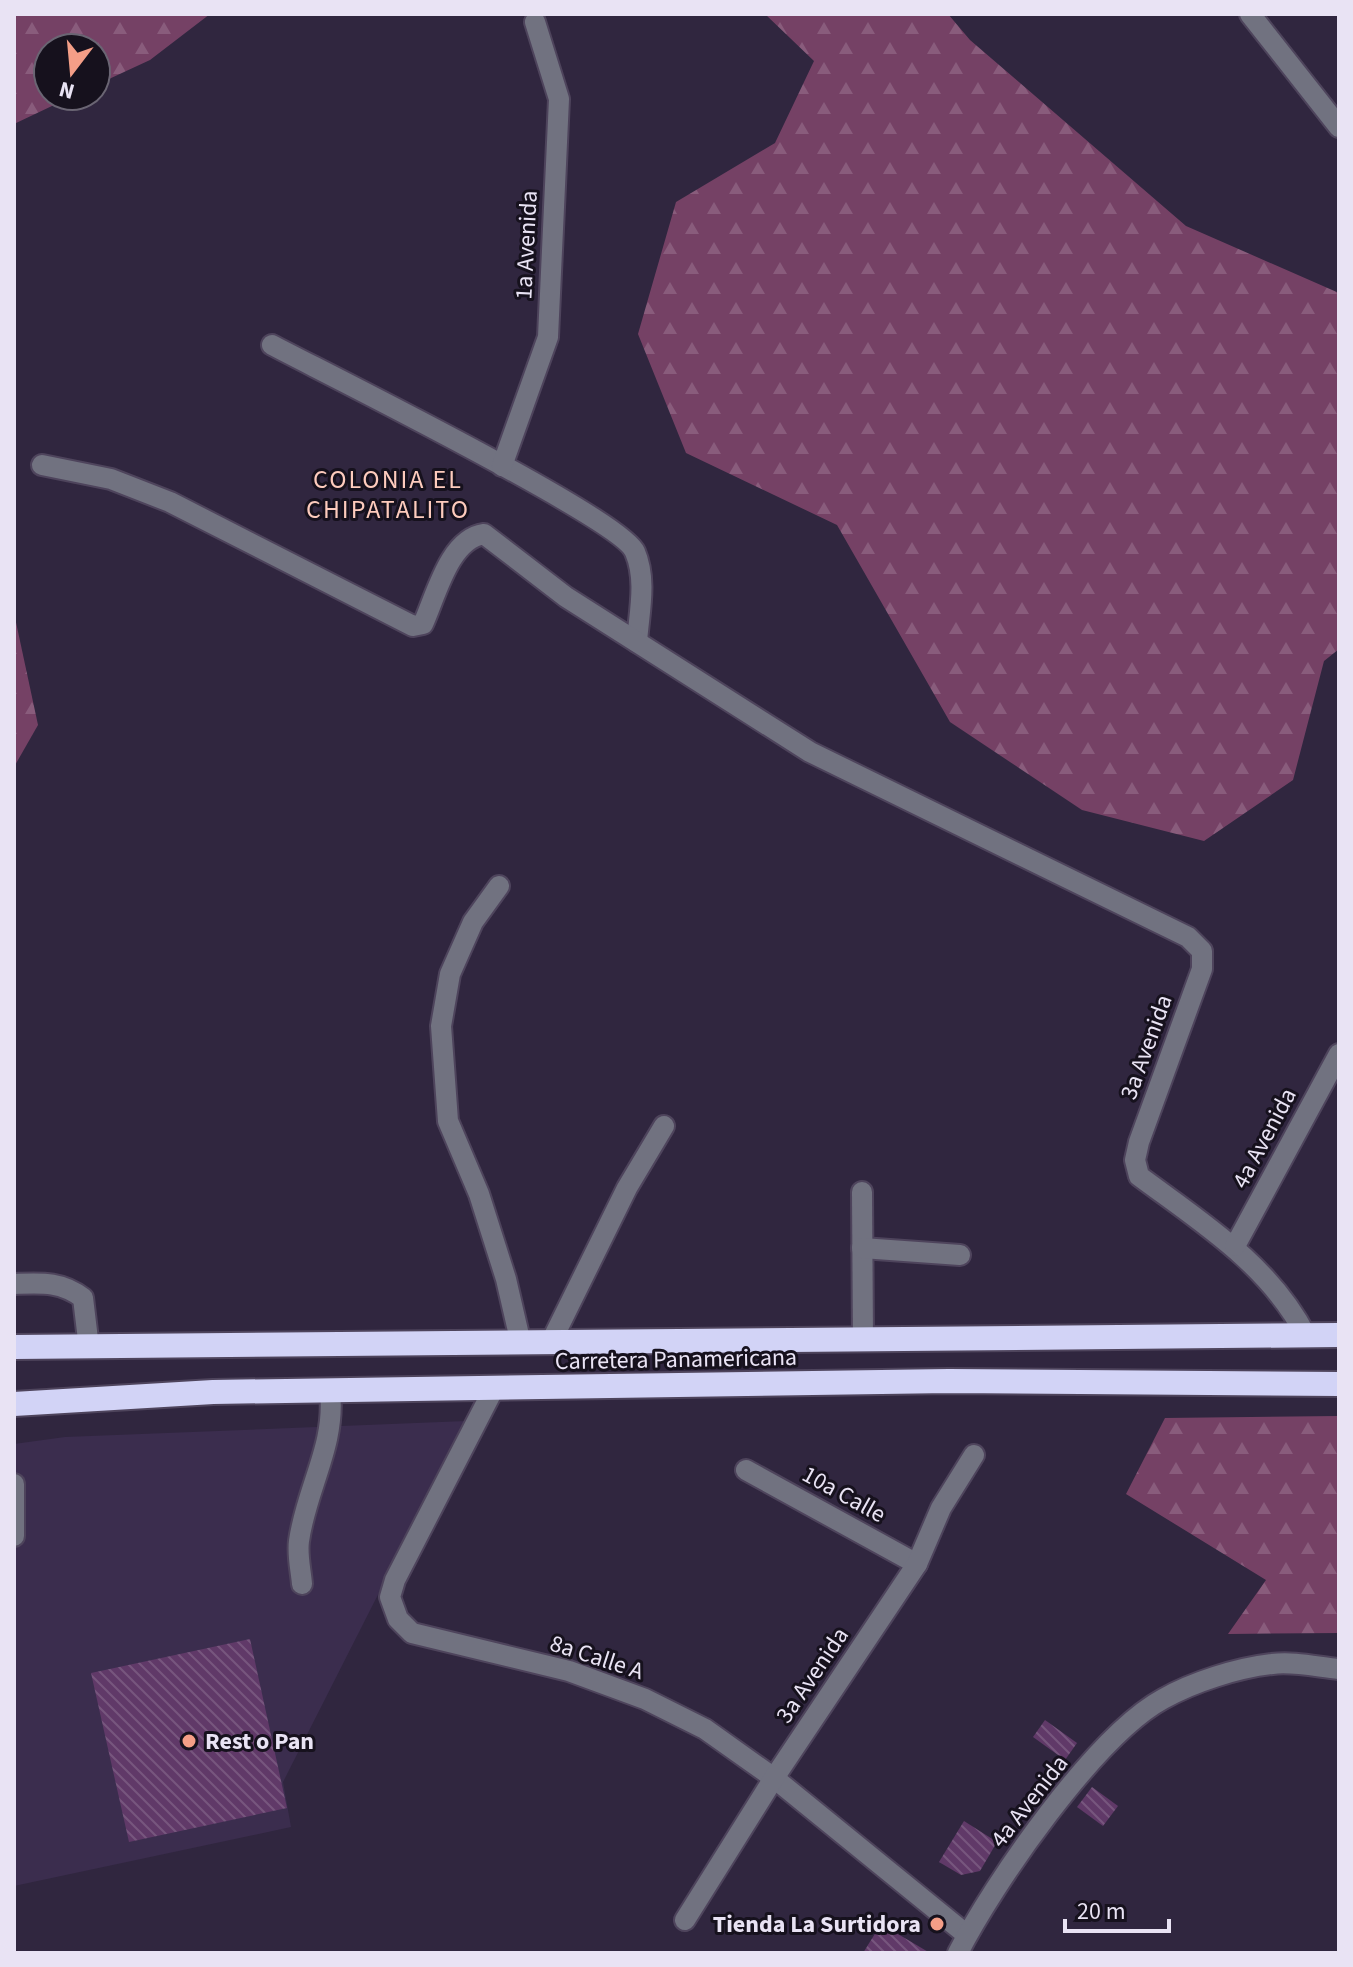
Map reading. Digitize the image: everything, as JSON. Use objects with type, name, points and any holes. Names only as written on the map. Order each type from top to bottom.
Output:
[{"type":"highway","name":"Carretera Panamericana","points":[[14,1347],[1339,1335]]},
{"type":"highway","name":"Carretera Panamericana","points":[[14,1404],[213,1392],[949,1381],[1339,1384]]},
{"type":"street","points":[[1250,14],[1339,127]]},
{"type":"street","name":"1a Avenida","points":[[502,466],[548,337],[559,99],[535,22]]},
{"type":"street","points":[[42,465],[111,479],[170,502],[413,626],[423,624],[459,546],[473,535],[484,534],[566,597],[637,642],[642,581],[634,549],[616,532],[502,466],[272,345]]},
{"type":"street","name":"3a Avenida","points":[[637,642],[810,752],[1188,937],[1202,951],[1202,969],[1135,1160],[1139,1176],[1235,1246]]},
{"type":"street","points":[[499,886],[473,922],[450,974],[441,1026],[448,1121],[483,1208],[506,1279],[521,1344]]},
{"type":"street","name":"4a Avenida","points":[[1235,1246],[1339,1054]]},
{"type":"street","points":[[550,1344],[627,1188],[664,1126]]},
{"type":"street","points":[[862,1192],[863,1340]]},
{"type":"street","points":[[1235,1246],[1291,1307],[1306,1336]]},
{"type":"street","points":[[862,1248],[960,1255]]},
{"type":"street","points":[[14,1284],[48,1282],[68,1286],[83,1298],[89,1348]]},
{"type":"street","name":"8a Calle A","points":[[493,1390],[395,1580],[390,1597],[398,1619],[412,1633],[427,1639],[569,1671],[645,1699],[705,1729],[774,1778],[963,1944]]},
{"type":"street","points":[[302,1584],[298,1544],[328,1441],[333,1417],[330,1392]]},
{"type":"street","name":"3a Avenida","points":[[685,1920],[774,1778],[917,1564],[941,1508],[974,1455]]},
{"type":"street","name":"10a Calle","points":[[746,1470],[917,1564]]},
{"type":"street","points":[[14,1484],[14,1536]]},
{"type":"street","name":"4a Avenida","points":[[963,1944],[1002,1878],[1077,1779],[1117,1736],[1161,1699],[1218,1677],[1273,1663],[1339,1669]]},
{"type":"shaded area","points":[[466,1421],[283,1782],[291,1827],[14,1886],[14,1444],[65,1437]]},
{"type":"green space","points":[[14,14],[210,14],[150,60],[112,78],[112,32],[32,32],[32,112],[39,112],[14,124]]},
{"type":"green space","points":[[765,14],[948,14],[970,40],[1186,226],[1339,293],[1339,649],[1324,661],[1293,780],[1204,841],[1082,810],[950,722],[837,525],[686,453],[638,334],[676,202],[775,143],[814,61]]},
{"type":"green space","points":[[14,613],[38,725],[14,767]]},
{"type":"green space","points":[[1339,1416],[1339,1633],[1228,1634],[1266,1580],[1126,1494],[1165,1418]]},
{"type":"building","name":"Rest o Pan","points":[[250,1639],[287,1808],[129,1842],[91,1673]]},
{"type":"building","points":[[1045,1720],[1077,1743],[1065,1760],[1033,1737]]},
{"type":"building","points":[[1092,1787],[1118,1806],[1103,1826],[1077,1807]]},
{"type":"building","points":[[964,1821],[997,1842],[980,1871],[961,1875],[939,1862]]},
{"type":"building","points":[[881,1924],[930,1953],[863,1953]]},
{"type":"place","name":"Rest o Pan","points":[[189,1741]]},
{"type":"place","name":"Tienda La Surtidora","points":[[937,1924]]},
{"type":"district","name":"COLONIA EL CHIPATALITO","points":[[388,494]]}]
